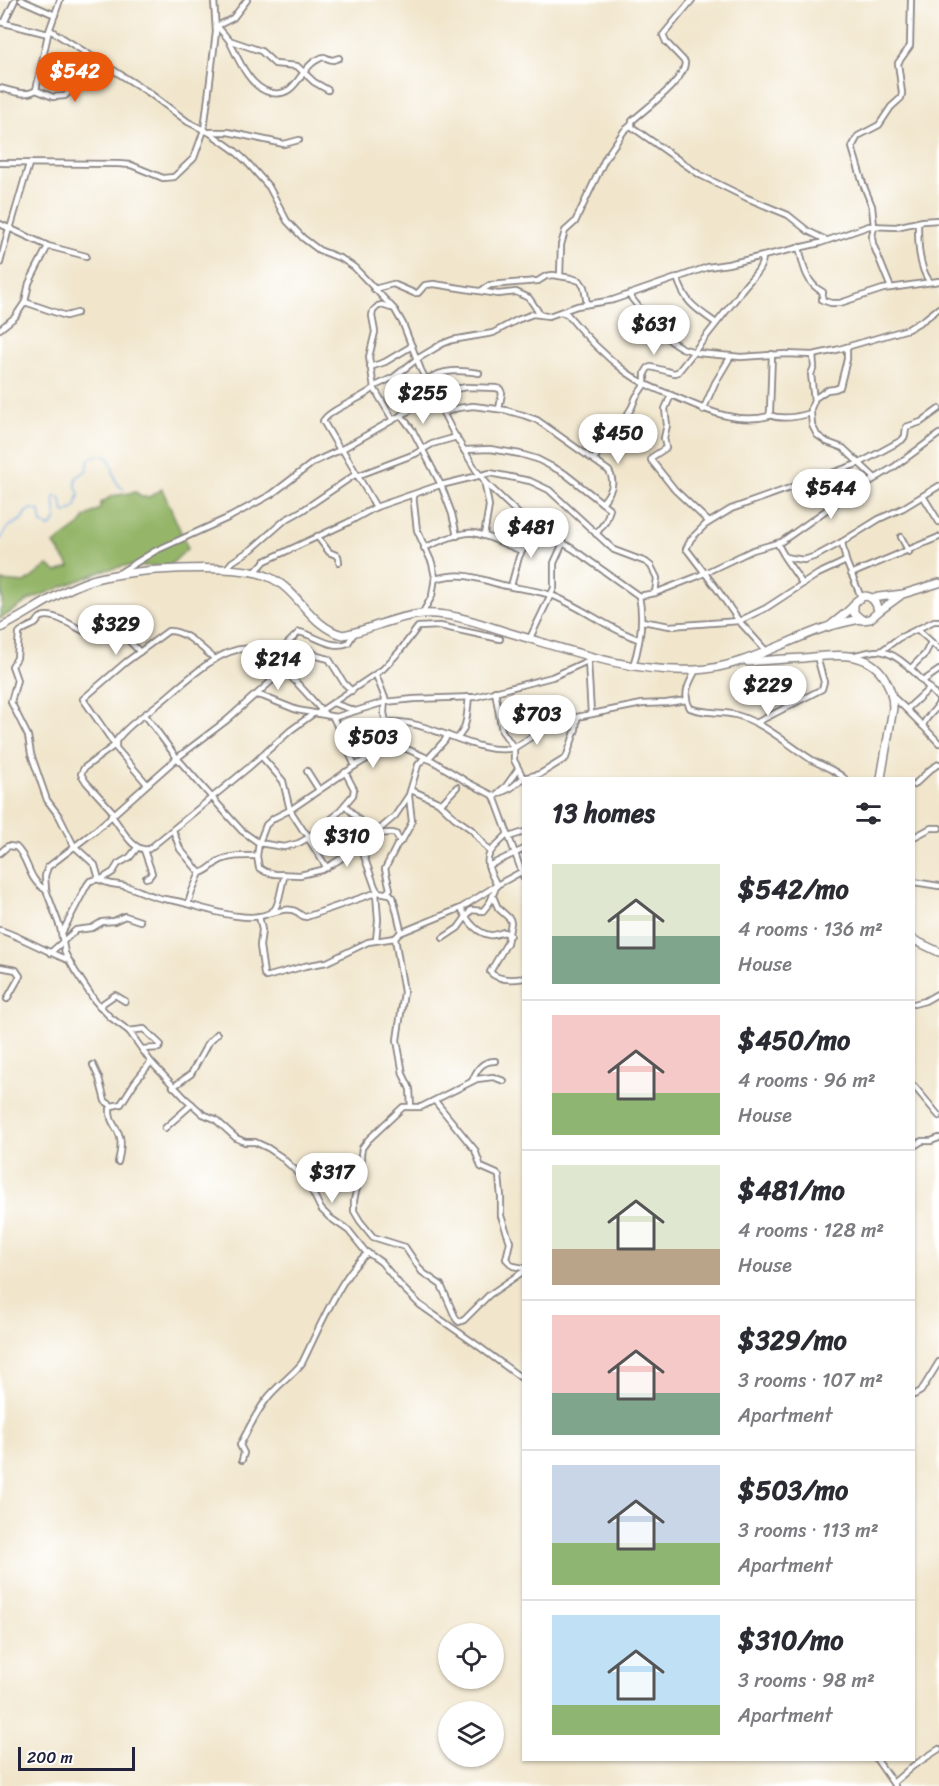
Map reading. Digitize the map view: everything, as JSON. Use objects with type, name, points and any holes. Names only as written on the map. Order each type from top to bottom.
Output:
[{"type":"main road","points":[[0,628],[40,604],[89,581],[145,571],[226,569],[255,572],[276,580],[288,589],[316,621],[343,635],[423,614],[457,618],[530,638],[591,660],[651,669],[696,670],[740,662],[852,656],[862,658],[874,665],[884,677],[892,696],[893,708],[881,777]]},
{"type":"main road","points":[[831,625],[861,597],[903,594],[939,583]]},
{"type":"main road","points":[[740,662],[831,625],[860,619],[870,620],[903,594]]},
{"type":"main road","points":[[871,598],[877,604],[878,612]]},
{"type":"main road","points":[[854,605],[854,613],[860,619]]},
{"type":"main road","points":[[915,940],[939,952]]},
{"type":"street","points":[[15,0],[2,22],[49,32],[148,92],[188,122],[210,133],[234,150],[269,187],[287,221],[303,238],[319,250],[342,259],[354,267],[395,310],[426,380],[464,450],[484,480],[531,525],[563,543],[639,596],[655,593],[792,535],[939,434]]},
{"type":"street","points":[[21,0],[55,15]]},
{"type":"street","points":[[0,88],[24,94],[36,90],[49,32],[60,0]]},
{"type":"street","points":[[0,163],[118,164],[130,165],[163,178],[174,177],[194,158],[204,130],[217,26],[214,0]]},
{"type":"street","points":[[217,26],[233,18],[247,0]]},
{"type":"street","points":[[560,276],[560,255],[565,231],[574,222],[606,157],[634,119],[668,88],[684,67],[685,62],[666,42],[663,32],[692,0]]},
{"type":"street","points":[[891,288],[873,244],[872,206],[853,151],[853,143],[862,132],[879,125],[891,107],[901,98],[898,63],[910,46],[911,0]]},
{"type":"street","points":[[217,26],[229,40],[253,84],[260,89],[275,93],[287,92],[311,64],[322,58],[333,60],[339,58]]},
{"type":"street","points":[[229,40],[261,51],[275,64],[291,65],[304,71],[328,90]]},
{"type":"street","points":[[36,90],[53,97],[65,96],[100,62]]},
{"type":"street","points":[[631,125],[639,134],[700,175],[747,198],[788,214],[815,236],[828,240]]},
{"type":"street","points":[[210,133],[228,132],[284,144],[299,140]]},
{"type":"street","points":[[0,263],[29,164]]},
{"type":"street","points":[[376,507],[324,424],[324,419],[362,398],[429,351],[452,340],[493,333],[533,314],[549,316],[587,304],[603,302],[708,267],[828,240],[874,226],[896,227],[939,220]]},
{"type":"street","points":[[918,222],[921,259],[930,282]]},
{"type":"street","points":[[0,224],[48,246],[86,256]]},
{"type":"street","points":[[0,329],[15,317],[25,302],[29,283],[48,246]]},
{"type":"street","points":[[799,247],[805,270],[812,284],[823,292],[823,302],[840,303],[891,288],[939,281]]},
{"type":"street","points":[[594,459],[614,429],[626,416],[645,384],[645,371],[649,367],[676,373],[760,267],[763,256]]},
{"type":"street","points":[[482,290],[490,285],[538,280],[549,275],[560,276],[576,279],[582,283],[586,292],[587,304]]},
{"type":"street","points":[[677,277],[691,305],[716,322]]},
{"type":"street","points":[[374,289],[393,284],[418,293],[425,285],[434,284],[498,294],[513,292],[524,295],[540,314]]},
{"type":"street","points":[[629,295],[658,328],[678,345],[693,352],[731,356],[813,355],[908,329],[939,308]]},
{"type":"street","points":[[25,302],[68,316],[77,313]]},
{"type":"street","points":[[393,420],[375,387],[369,357],[375,330],[372,320],[373,311],[382,305],[395,310]]},
{"type":"street","points":[[561,312],[567,314],[617,364],[645,384],[704,410],[741,418],[769,415],[790,417],[811,413]]},
{"type":"street","points":[[370,367],[385,362],[412,346]]},
{"type":"street","points":[[814,399],[827,390],[840,387],[847,361],[846,347]]},
{"type":"street","points":[[769,415],[772,354]]},
{"type":"street","points":[[813,355],[814,368],[811,374],[814,399],[811,413],[812,425],[817,435],[843,448],[875,478]]},
{"type":"street","points":[[704,410],[715,383],[731,356]]},
{"type":"street","points":[[426,380],[448,371],[479,373]]},
{"type":"street","points":[[119,574],[155,551],[230,517],[272,494],[303,469],[435,396],[449,390],[468,387],[496,388],[502,393],[499,409]]},
{"type":"street","points":[[671,395],[665,409],[666,448],[651,460],[675,490],[709,522]]},
{"type":"street","points":[[444,413],[473,406],[499,409],[537,420],[609,471],[612,489],[602,502]]},
{"type":"street","points":[[767,652],[739,621],[687,550],[691,539],[709,522],[742,505],[859,464],[900,442],[905,436],[906,427],[919,423],[939,410]]},
{"type":"street","points":[[401,415],[413,431],[441,485],[452,514],[457,536]]},
{"type":"street","points":[[226,569],[282,522],[356,475],[432,444],[457,437]]},
{"type":"street","points":[[464,450],[490,449],[520,454],[537,459],[564,473],[610,510],[596,534]]},
{"type":"street","points":[[255,572],[265,561],[376,507],[441,485],[494,473],[530,481],[545,487],[617,552],[646,562],[651,566],[657,578],[655,593]]},
{"type":"street","points":[[484,480],[489,502],[484,536]]},
{"type":"street","points":[[784,557],[809,559],[939,486]]},
{"type":"street","points":[[413,495],[416,525],[432,563],[435,579],[432,596],[423,614]]},
{"type":"street","points":[[923,496],[939,522]]},
{"type":"street","points":[[511,586],[529,537],[531,525]]},
{"type":"street","points":[[424,548],[470,532],[522,551]]},
{"type":"street","points":[[317,536],[331,553],[338,556],[339,562]]},
{"type":"street","points":[[901,537],[909,552]]},
{"type":"street","points":[[851,574],[909,552],[939,537]]},
{"type":"street","points":[[842,542],[846,561],[861,597]]},
{"type":"street","points":[[530,638],[555,584],[554,563],[563,543]]},
{"type":"street","points":[[777,543],[802,583]]},
{"type":"street","points":[[642,621],[670,626],[739,621],[766,608],[823,571],[846,561]]},
{"type":"street","points":[[435,579],[460,574],[551,595],[638,639]]},
{"type":"street","points":[[633,666],[642,621],[639,596]]},
{"type":"street","points":[[99,880],[95,864],[74,846],[59,816],[47,800],[31,754],[28,736],[11,702],[17,680],[12,666],[17,658],[19,633],[42,617],[66,621],[84,633],[102,638],[119,632],[140,652]]},
{"type":"street","points":[[852,656],[881,651],[899,638],[934,621],[939,621]]},
{"type":"street","points":[[319,713],[284,670],[261,653],[248,649],[238,650],[215,659],[187,679],[121,736],[115,745],[84,768],[81,774],[137,848],[144,850],[154,846],[262,757],[291,730],[319,713],[376,675],[399,652],[418,627],[438,625],[500,639]]},
{"type":"street","points":[[917,629],[939,649]]},
{"type":"street","points":[[147,784],[116,748],[83,699],[166,632],[173,630],[192,640],[215,659]]},
{"type":"street","points":[[271,660],[299,632],[317,640],[339,645],[348,643],[355,632]]},
{"type":"street","points":[[910,669],[925,654],[931,642]]},
{"type":"street","points":[[352,691],[344,683],[329,659],[317,656],[310,650],[48,867],[45,876],[46,890],[62,933],[68,960],[90,995],[110,1017],[129,1030],[151,1062],[173,1087],[203,1114],[215,1119],[236,1138],[245,1142],[255,1142],[280,1156],[308,1186],[328,1217],[349,1231],[420,1305],[522,1379]]},
{"type":"street","points":[[881,651],[893,656],[910,669],[939,700],[935,710],[926,718],[923,726]]},
{"type":"street","points":[[756,723],[822,689],[824,682],[817,657]]},
{"type":"street","points":[[257,695],[297,710],[333,717],[385,702],[469,697],[552,676],[591,660],[591,714]]},
{"type":"street","points":[[696,670],[686,692],[692,709],[735,715],[756,723],[842,777]]},
{"type":"street","points":[[923,681],[939,670]]},
{"type":"street","points":[[376,675],[385,702],[384,713],[392,746]]},
{"type":"street","points":[[907,709],[930,688]]},
{"type":"street","points":[[495,691],[503,734],[514,748],[514,759],[522,777]]},
{"type":"street","points":[[892,696],[939,743]]},
{"type":"street","points":[[457,738],[464,726],[469,697]]},
{"type":"street","points":[[387,722],[415,724],[473,744],[492,748],[514,748],[552,724],[577,717],[642,704],[687,700]]},
{"type":"street","points":[[333,703],[355,711]]},
{"type":"street","points":[[145,715],[177,758],[242,831],[259,843],[284,847],[309,838],[345,806],[354,792],[345,772]]},
{"type":"street","points":[[333,717],[355,766]]},
{"type":"street","points":[[530,777],[540,774],[567,757],[576,729],[577,717]]},
{"type":"street","points":[[259,916],[266,977],[327,962],[368,942],[395,938],[400,933],[460,908],[497,885],[522,875],[495,796],[466,782],[427,758],[405,748],[392,746],[345,772],[266,825],[259,843],[258,866],[262,870],[285,875],[310,873],[327,867],[360,845],[395,816],[410,792],[418,765],[427,758],[445,740],[447,735]]},
{"type":"street","points":[[262,757],[283,782],[290,810],[327,867]]},
{"type":"street","points":[[915,784],[939,764]]},
{"type":"street","points":[[495,796],[506,786],[518,768]]},
{"type":"street","points":[[307,771],[319,790]]},
{"type":"street","points":[[495,796],[522,780]]},
{"type":"street","points":[[441,804],[457,787]]},
{"type":"street","points":[[410,792],[435,799],[458,821],[472,830],[490,852]]},
{"type":"street","points":[[386,893],[390,889],[385,869],[413,819],[410,792]]},
{"type":"street","points":[[345,806],[374,834],[393,833],[400,842]]},
{"type":"street","points":[[915,836],[932,828],[939,828]]},
{"type":"street","points":[[173,830],[180,849],[200,873]]},
{"type":"street","points":[[443,938],[458,928],[471,910],[485,909],[497,885],[488,866],[490,852],[508,836],[522,832]]},
{"type":"street","points":[[0,853],[10,845],[19,849],[36,883],[46,890]]},
{"type":"street","points":[[360,845],[377,893],[376,940]]},
{"type":"street","points":[[99,880],[113,872],[118,864],[130,857],[137,848]]},
{"type":"street","points":[[144,850],[152,873],[146,878]]},
{"type":"street","points":[[488,866],[522,850]]},
{"type":"street","points":[[188,904],[200,873],[209,870],[220,861],[236,856],[257,856]]},
{"type":"street","points":[[268,913],[277,906],[285,875]]},
{"type":"street","points":[[62,933],[87,885],[90,881],[99,880],[223,914],[259,916],[287,909],[306,917],[377,893],[386,893],[393,897],[401,926],[400,933]]},
{"type":"street","points":[[915,882],[939,886]]},
{"type":"street","points":[[493,895],[498,908],[510,919],[511,923],[510,935],[490,972],[498,978],[522,978]]},
{"type":"street","points":[[460,908],[476,929],[494,935],[504,932],[510,935]]},
{"type":"street","points":[[50,953],[76,930],[92,928],[102,922],[114,921],[125,916],[140,921]]},
{"type":"street","points":[[0,930],[68,960]]},
{"type":"street","points":[[395,938],[404,992],[398,1023],[397,1046],[403,1074],[410,1089],[411,1107]]},
{"type":"street","points":[[0,967],[16,970],[20,976],[7,999]]},
{"type":"street","points":[[915,1004],[939,993]]},
{"type":"street","points":[[99,1006],[115,995],[125,1001]]},
{"type":"street","points":[[129,1030],[144,1029],[161,1045],[159,1048],[142,1050]]},
{"type":"street","points":[[173,1087],[191,1074],[208,1043],[217,1034]]},
{"type":"street","points":[[472,1081],[480,1067],[485,1063],[495,1061]]},
{"type":"street","points":[[93,1065],[105,1101],[112,1106],[121,1104],[151,1062]]},
{"type":"street","points":[[504,1081],[488,1077],[472,1081],[421,1107],[403,1107],[399,1110],[362,1148],[362,1178],[355,1194],[354,1206],[360,1221],[373,1237],[405,1247],[422,1272],[441,1285],[459,1322],[464,1320],[489,1295],[522,1270]]},
{"type":"street","points":[[915,1087],[939,1116]]},
{"type":"street","points":[[435,1101],[475,1150],[481,1167],[499,1176],[501,1216],[510,1242],[506,1259],[513,1266],[522,1268]]},
{"type":"street","points":[[165,1128],[192,1104]]},
{"type":"street","points":[[112,1106],[110,1116],[120,1140],[118,1162]]},
{"type":"street","points":[[915,1145],[922,1141],[939,1138]]},
{"type":"street","points":[[242,1460],[244,1453],[240,1445],[265,1401],[302,1363],[348,1275],[368,1253]]},
{"type":"street","points":[[915,1394],[921,1391],[939,1362]]},
{"type":"street","points":[[878,1761],[894,1785],[913,1766],[939,1749]]},
{"type":"green space","points":[[162,489],[188,548],[169,566],[124,566],[106,570],[31,599],[0,619],[2,581],[25,583],[48,565],[57,572],[70,567],[54,544],[80,525],[85,517],[100,509],[101,503],[112,496],[136,492],[141,497],[149,497]]},
{"type":"waterway","points":[[0,540],[8,527],[21,520],[26,512],[32,509],[40,511],[42,524],[49,527],[53,525],[56,518],[54,497],[60,497],[66,513],[76,507],[79,494],[76,478],[87,470],[89,459],[106,456],[110,460],[118,485],[124,489]]},
{"type":"waterway","points":[[0,591],[0,597]]}]
